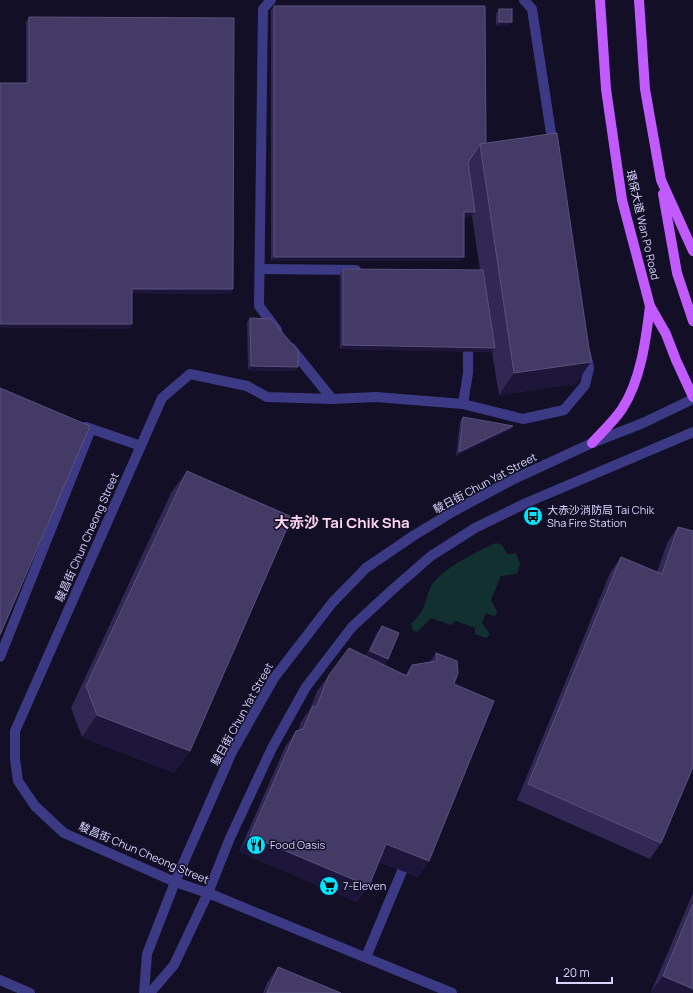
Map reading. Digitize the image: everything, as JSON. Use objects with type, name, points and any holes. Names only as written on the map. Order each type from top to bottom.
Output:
[{"type":"main road","name":"環保大道 Wan Po Road","points":[[600,0],[606,88],[622,200],[650,306],[666,334],[693,398]]},
{"type":"main road","points":[[639,0],[645,89],[677,272],[693,321]]},
{"type":"main road","points":[[661,180],[693,251]]},
{"type":"main road","points":[[592,443],[616,417],[630,393],[640,365],[650,306]]},
{"type":"street","points":[[271,0],[263,9],[259,306],[332,399],[376,397],[463,404],[523,418],[564,410],[585,386],[589,368],[585,345]]},
{"type":"street","points":[[524,0],[532,9],[555,157]]},
{"type":"street","points":[[260,270],[363,270]]},
{"type":"street","points":[[463,404],[468,373],[468,352]]},
{"type":"street","name":"駿昌街 Chun Cheong Street","points":[[332,399],[267,397],[246,386],[190,374],[162,398],[15,731],[15,759],[18,781],[35,806],[64,833],[175,882],[208,893],[452,993]]},
{"type":"street","name":"駿日街 Chun Yat Street","points":[[144,993],[147,954],[175,882],[232,752],[270,685],[332,602],[366,568],[413,536],[454,511],[512,480],[592,443],[638,426],[693,398]]},
{"type":"street","points":[[77,424],[141,446]]},
{"type":"street","points":[[0,657],[91,429]]},
{"type":"street","points":[[150,993],[174,965],[208,893],[230,838],[272,748],[306,687],[352,627],[431,556],[475,528],[526,503],[693,432]]},
{"type":"street","points":[[366,957],[402,871]]},
{"type":"street","points":[[0,980],[23,992]]},
{"type":"green space","points":[[496,543],[502,545],[507,554],[516,553],[520,563],[517,574],[501,576],[491,600],[497,611],[495,617],[486,613],[482,623],[490,634],[486,638],[475,634],[475,628],[456,621],[451,625],[431,618],[417,632],[413,631],[411,624],[423,609],[433,583],[454,565]]},
{"type":"building","points":[[274,6],[485,6],[486,143],[480,144],[468,162],[475,212],[464,212],[464,257],[274,257]]},
{"type":"building","points":[[499,9],[512,9],[512,22],[499,22]]},
{"type":"building","points":[[29,17],[234,18],[233,289],[132,289],[132,324],[0,324],[0,83],[29,83]]},
{"type":"building","points":[[557,133],[591,362],[514,373],[480,144]]},
{"type":"building","points":[[343,269],[483,270],[495,348],[343,345]]},
{"type":"building","points":[[250,318],[271,319],[298,351],[298,367],[251,366]]},
{"type":"building","points":[[0,388],[90,426],[0,635]]},
{"type":"building","points":[[463,417],[513,426],[459,452]]},
{"type":"building","points":[[187,471],[292,517],[190,751],[97,715],[86,686]]},
{"type":"building","points":[[678,527],[693,531],[693,767],[661,843],[528,784],[621,557],[662,574]]},
{"type":"building","points":[[382,626],[399,633],[388,659],[370,651]]},
{"type":"building","points":[[349,648],[407,676],[412,665],[437,661],[436,653],[457,661],[458,673],[454,684],[494,701],[429,861],[386,844],[369,886],[250,836],[296,731],[303,729],[313,706],[316,708],[329,675]]},
{"type":"building","points":[[693,904],[693,989],[663,976]]},
{"type":"building","points":[[278,967],[341,993],[267,993]]},
{"type":"place","name":"大赤沙消防局 Tai Chik Sha Fire Station","points":[[533,516]]},
{"type":"place","name":"Food Oasis","points":[[256,845]]},
{"type":"place","name":"7-Eleven","points":[[329,886]]},
{"type":"district","name":"大赤沙 Tai Chik Sha","points":[[342,523]]}]
